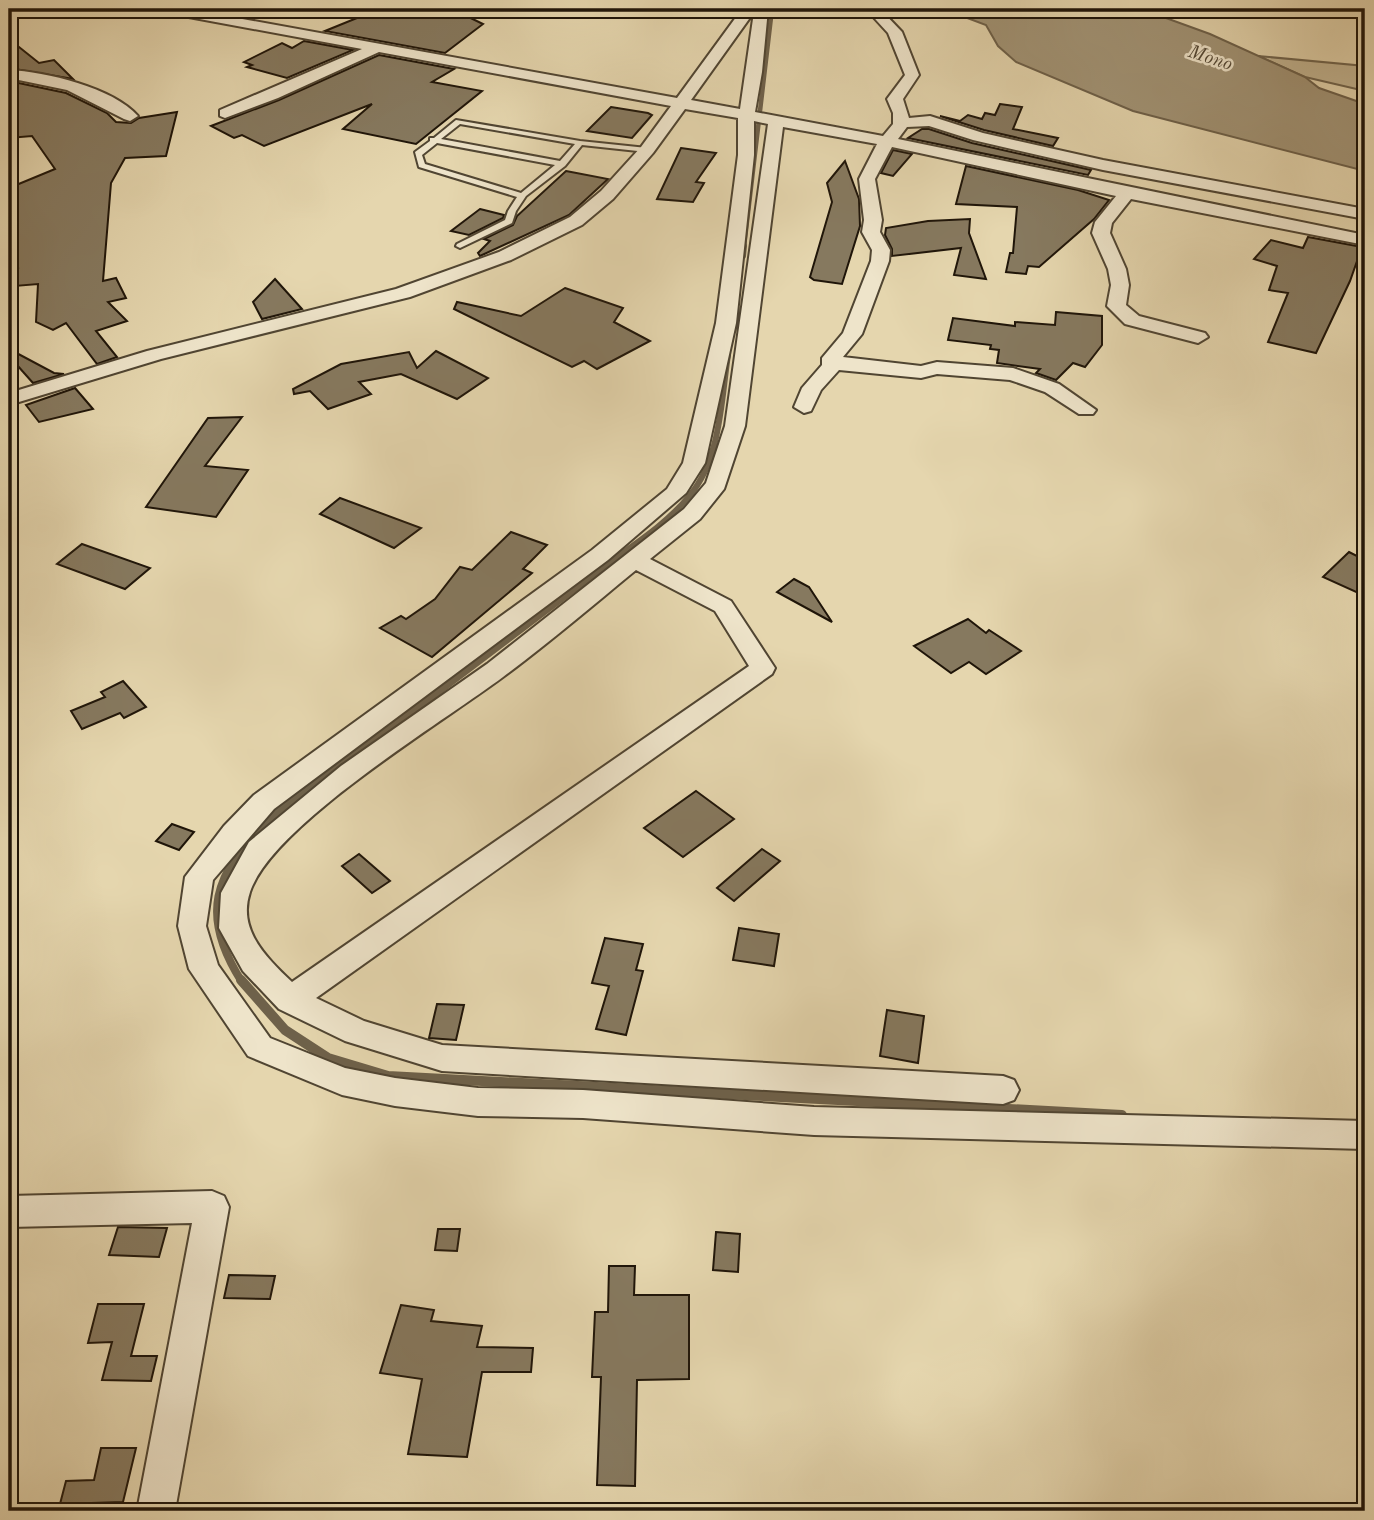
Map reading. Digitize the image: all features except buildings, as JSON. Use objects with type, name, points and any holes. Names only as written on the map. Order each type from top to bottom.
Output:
[{"type":"street","points":[[167,9],[887,141],[1127,193],[1365,240]]},
{"type":"street","points":[[226,20],[260,9]]},
{"type":"street","points":[[9,399],[154,355],[403,293],[494,261],[576,221],[607,195],[647,150],[749,9]]},
{"type":"street","points":[[761,9],[755,72],[746,117],[746,155],[726,323],[697,453],[681,483],[675,493],[600,555],[264,802],[234,833],[199,877],[192,926],[204,969],[259,1047],[342,1081],[396,1092],[478,1102],[583,1104],[814,1121],[1365,1135]]},
{"type":"street","points":[[873,9],[895,32],[910,65],[912,75],[895,99],[901,123]]},
{"type":"street","points":[[225,113],[273,95],[378,47]]},
{"type":"street","points":[[9,74],[42,79],[106,99],[130,116]]},
{"type":"street","points":[[776,121],[735,426],[716,484],[692,514],[635,560],[496,670],[350,773],[259,849],[235,892],[234,928],[253,963],[290,1000],[356,1032],[442,1058],[1003,1090]]},
{"type":"street","points":[[804,407],[812,388],[832,366],[832,358],[852,334],[880,261],[881,250],[871,232],[873,220],[867,179],[887,141],[901,123],[930,121],[979,138],[1103,165],[1365,214]]},
{"type":"street","points":[[1127,193],[1104,222],[1101,233],[1117,269],[1120,285],[1116,306],[1132,320],[1198,337]]},
{"type":"street","points":[[832,358],[843,365],[921,372],[937,368],[1013,374],[1052,388],[1086,410]]},
{"type":"street","points":[[290,1000],[763,668],[723,606],[635,560]]},
{"type":"street","points":[[9,1211],[212,1207],[156,1511]]},
{"type":"lane","points":[[520,195],[422,165],[418,154],[458,122],[580,143],[647,150]]},
{"type":"lane","points":[[433,140],[562,164]]},
{"type":"lane","points":[[460,246],[509,220],[512,207],[520,195],[562,164],[580,143]]},
{"type":"shaded area","points":[[1258,56],[1365,66],[1365,91],[1305,77]]},
{"type":"water","name":"Mono","points":[[962,9],[1144,10],[1210,34],[1305,77],[1319,88],[1365,104],[1365,171],[1133,111],[1016,62],[998,46],[986,25],[962,16]]},
{"type":"waterway","points":[[744,247],[772,9]]},
{"type":"waterway","points":[[743,256],[744,246]]},
{"type":"waterway","points":[[603,567],[671,515],[700,480],[714,446],[728,355]]},
{"type":"waterway","points":[[242,982],[220,936],[217,916],[218,896],[224,878],[249,840],[267,821],[605,565]]},
{"type":"waterway","points":[[241,980],[285,1030],[328,1058],[388,1076],[1122,1115]]}]
